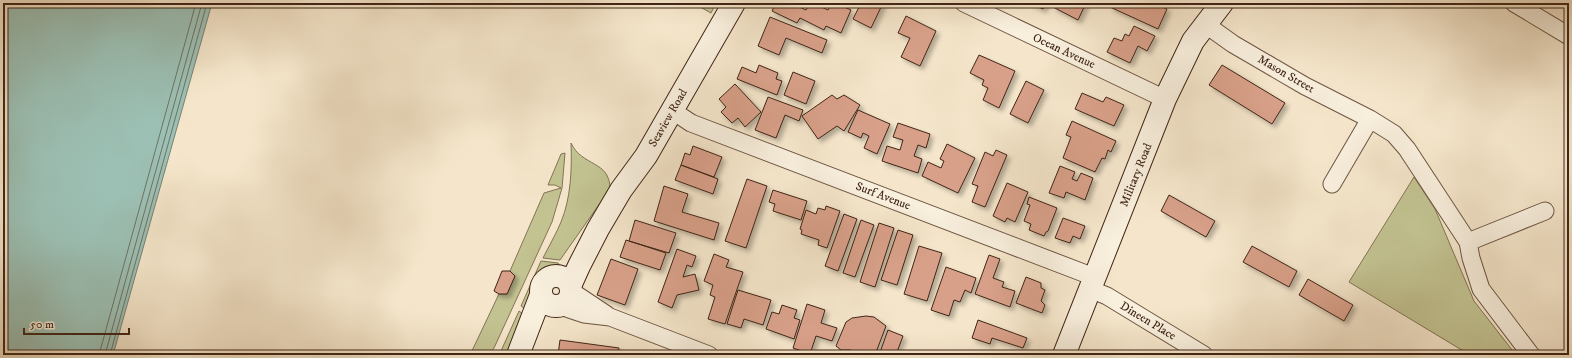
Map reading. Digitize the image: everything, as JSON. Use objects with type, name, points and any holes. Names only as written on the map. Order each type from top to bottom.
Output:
[{"type":"street","name":"Seaview Road","points":[[520,352],[532,338],[559,294],[579,266],[598,229],[621,190],[646,156],[734,3]]},
{"type":"street","name":"Ocean Avenue","points":[[964,3],[1165,99]]},
{"type":"street","name":"Military Road","points":[[1064,355],[1165,99],[1193,40],[1222,3]]},
{"type":"street","points":[[1514,3],[1569,36]]},
{"type":"street","name":"Mason Street","points":[[1205,24],[1233,44],[1305,86],[1370,119],[1394,134],[1407,149],[1468,242],[1471,258],[1481,289],[1531,355]]},
{"type":"street","name":"Surf Avenue","points":[[673,111],[691,123],[1092,283]]},
{"type":"street","points":[[1332,184],[1370,119]]},
{"type":"street","points":[[1468,242],[1545,211]]},
{"type":"street","name":"Dineen Place","points":[[1092,283],[1107,296],[1204,355]]},
{"type":"street","points":[[559,294],[610,317],[709,355]]},
{"type":"green space","points":[[693,3],[716,3],[711,13]]},
{"type":"green space","points":[[571,143],[576,151],[582,156],[601,168],[609,180],[610,189],[560,260],[543,258],[559,226],[567,203],[571,173]]},
{"type":"green space","points":[[565,153],[562,188],[552,222],[494,348],[488,355],[470,355],[499,294],[507,294],[515,276],[510,271],[544,193],[561,188],[555,185],[548,185],[561,154]]},
{"type":"green space","points":[[1414,177],[1435,209],[1474,301],[1516,355],[1470,355],[1349,282]]},
{"type":"green space","points":[[541,261],[558,263],[560,265],[556,270],[540,277],[529,312],[521,306]]},
{"type":"green space","points":[[519,311],[527,317],[506,355],[497,355],[501,351]]},
{"type":"water","points":[[3,3],[212,3],[113,355],[3,355]]},
{"type":"building","points":[[776,3],[791,3],[806,10],[810,3],[813,3],[828,10],[832,3],[836,3],[851,10],[841,33],[826,26],[824,30],[800,18],[797,23],[772,11]]},
{"type":"building","points":[[861,3],[883,3],[871,28],[853,19]]},
{"type":"building","points":[[1030,3],[1046,3],[1043,9]]},
{"type":"building","points":[[1055,3],[1086,3],[1078,20],[1053,7]]},
{"type":"building","points":[[1112,3],[1154,3],[1167,9],[1158,29],[1110,7]]},
{"type":"building","points":[[906,16],[936,31],[920,66],[901,57],[910,38],[898,33]]},
{"type":"building","points":[[770,17],[827,40],[822,53],[786,38],[779,55],[758,46]]},
{"type":"building","points":[[1134,26],[1155,36],[1147,51],[1138,46],[1130,63],[1107,52],[1114,38],[1122,41],[1125,34],[1129,36]]},
{"type":"building","points":[[979,55],[1015,71],[999,108],[983,100],[988,88],[982,85],[984,80],[970,73]]},
{"type":"building","points":[[759,65],[778,73],[776,79],[782,81],[777,95],[737,79],[742,67],[756,73]]},
{"type":"building","points":[[1222,65],[1285,103],[1272,124],[1209,85]]},
{"type":"building","points":[[793,72],[815,81],[806,104],[784,95]]},
{"type":"building","points":[[1026,81],[1044,90],[1028,123],[1010,114]]},
{"type":"building","points":[[735,84],[761,112],[745,127],[738,118],[732,123],[721,112],[726,107],[719,99]]},
{"type":"building","points":[[1082,93],[1103,102],[1106,97],[1124,105],[1114,126],[1075,109]]},
{"type":"building","points":[[832,95],[837,99],[844,95],[860,105],[844,131],[837,126],[818,139],[802,116]]},
{"type":"building","points":[[768,97],[803,110],[799,121],[785,115],[776,138],[755,130]]},
{"type":"building","points":[[858,110],[890,124],[877,154],[864,148],[869,136],[863,133],[861,138],[848,132]]},
{"type":"building","points":[[1072,121],[1116,141],[1111,152],[1108,150],[1105,159],[1102,158],[1095,172],[1063,158],[1071,137],[1066,135]]},
{"type":"building","points":[[898,123],[930,134],[926,148],[918,145],[914,156],[922,159],[918,173],[882,161],[887,146],[900,150],[903,140],[893,137]]},
{"type":"building","points":[[947,144],[975,158],[958,193],[922,176],[928,162],[941,168],[944,161],[940,159]]},
{"type":"building","points":[[693,146],[722,157],[714,177],[681,165],[685,153],[690,155]]},
{"type":"building","points":[[996,150],[1007,155],[985,207],[972,202],[978,186],[972,184],[985,152],[993,156]]},
{"type":"building","points":[[681,165],[718,179],[713,194],[675,180]]},
{"type":"building","points":[[1060,166],[1075,172],[1072,179],[1077,181],[1081,173],[1093,178],[1085,200],[1066,192],[1064,198],[1049,193]]},
{"type":"building","points":[[747,179],[767,186],[746,248],[725,241]]},
{"type":"building","points":[[1007,183],[1028,192],[1015,222],[1007,218],[1005,222],[993,216]]},
{"type":"building","points":[[664,186],[688,194],[682,212],[719,223],[714,240],[654,221]]},
{"type":"building","points":[[773,190],[807,201],[801,220],[773,211],[775,204],[769,202]]},
{"type":"building","points":[[1169,195],[1215,221],[1206,237],[1161,211]]},
{"type":"building","points":[[1029,197],[1057,208],[1048,231],[1044,236],[1029,230],[1031,224],[1024,221],[1030,205],[1027,204]]},
{"type":"building","points":[[826,206],[840,211],[827,248],[818,245],[819,240],[801,234],[802,230],[800,229],[806,210],[816,214],[818,208],[825,210]]},
{"type":"building","points":[[844,214],[857,219],[838,271],[825,266]]},
{"type":"building","points":[[1063,218],[1085,226],[1080,239],[1073,236],[1070,243],[1055,238]]},
{"type":"building","points":[[635,220],[676,233],[669,253],[629,241]]},
{"type":"building","points":[[861,220],[874,225],[855,277],[843,273]]},
{"type":"building","points":[[879,223],[894,228],[875,287],[860,282]]},
{"type":"building","points":[[898,230],[913,235],[897,285],[881,280]]},
{"type":"building","points":[[626,240],[666,253],[660,270],[620,257]]},
{"type":"building","points":[[919,246],[942,253],[927,301],[904,294]]},
{"type":"building","points":[[1252,246],[1297,271],[1289,287],[1243,262]]},
{"type":"building","points":[[677,249],[696,256],[692,267],[687,265],[683,277],[695,274],[699,290],[677,295],[672,308],[658,302]]},
{"type":"building","points":[[714,254],[729,260],[726,267],[743,272],[725,324],[708,319],[715,297],[710,295],[713,285],[704,281]]},
{"type":"building","points":[[989,255],[1000,259],[993,278],[1004,282],[1002,287],[1015,291],[1010,307],[975,294]]},
{"type":"building","points":[[611,259],[638,269],[625,305],[597,295]]},
{"type":"building","points":[[946,267],[976,278],[971,293],[965,290],[960,302],[954,300],[949,316],[931,310]]},
{"type":"building","points":[[502,271],[510,271],[515,276],[507,294],[499,294],[494,291]]},
{"type":"building","points":[[1026,277],[1041,283],[1041,288],[1045,290],[1041,301],[1045,305],[1042,313],[1016,303]]},
{"type":"building","points":[[1308,279],[1353,305],[1344,321],[1299,295]]},
{"type":"building","points":[[738,290],[771,300],[763,325],[744,319],[741,328],[727,324]]},
{"type":"building","points":[[807,304],[825,310],[821,323],[837,328],[832,341],[816,336],[810,354],[793,348]]},
{"type":"building","points":[[782,305],[797,310],[794,318],[800,320],[794,339],[766,329],[772,312],[779,314]]},
{"type":"building","points":[[866,316],[874,317],[886,326],[875,355],[853,355],[851,350],[841,350],[836,346],[846,322],[852,318]]},
{"type":"building","points":[[978,320],[1027,338],[1023,348],[992,338],[990,344],[972,338]]},
{"type":"building","points":[[888,330],[903,336],[897,352],[901,355],[879,355]]},
{"type":"building","points":[[560,340],[619,348],[618,355],[558,355]]}]
